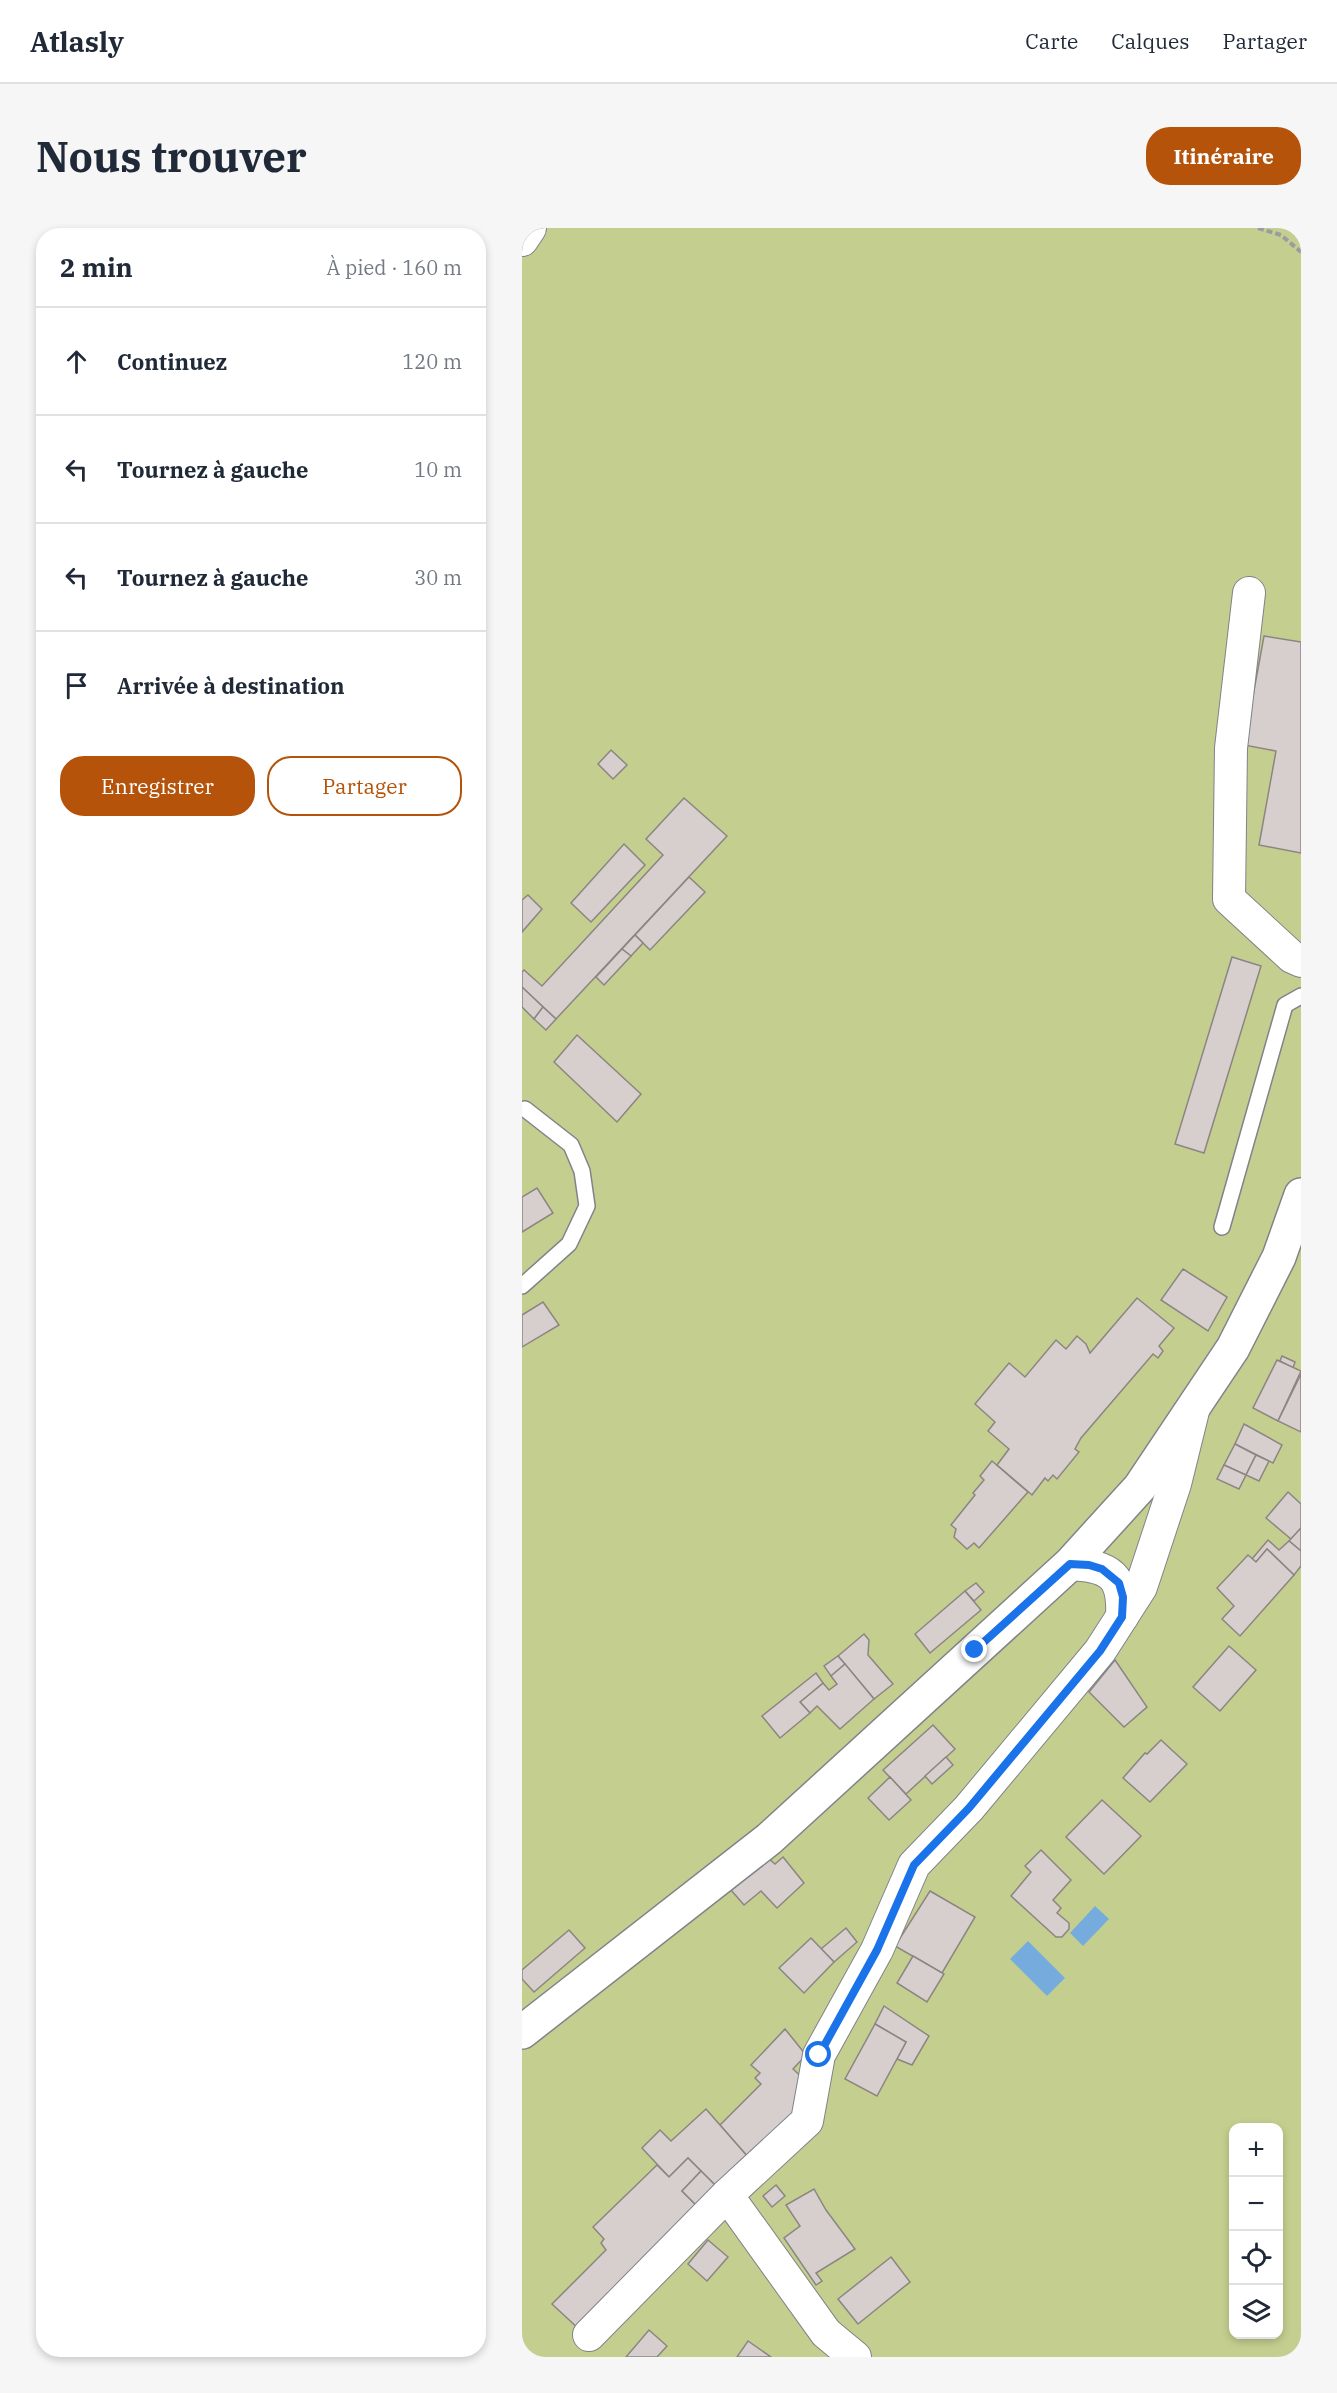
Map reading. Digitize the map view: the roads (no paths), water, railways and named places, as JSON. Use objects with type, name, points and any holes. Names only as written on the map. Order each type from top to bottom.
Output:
[{"type":"street","points":[[522,240],[530,228]]},
{"type":"street","points":[[1249,593],[1231,748],[1229,899],[1292,957],[1301,961]]},
{"type":"street","points":[[522,2032],[769,1839],[1070,1564],[1140,1487],[1233,1348],[1279,1257],[1301,1195]]},
{"type":"street","points":[[589,2335],[727,2195],[807,2121],[819,2055],[877,1950],[914,1865],[969,1808],[1100,1651],[1141,1587],[1175,1484],[1194,1404]]},
{"type":"street","points":[[1070,1564],[1089,1565],[1102,1569],[1119,1583],[1123,1597],[1122,1617]]},
{"type":"street","points":[[727,2195],[826,2333],[855,2357]]},
{"type":"lane","points":[[1222,1227],[1285,1005],[1301,996]]},
{"type":"lane","points":[[522,1286],[568,1244],[587,1206],[582,1171],[571,1145],[525,1108]]},
{"type":"water","points":[[1095,1906],[1109,1919],[1083,1946],[1070,1933]]},
{"type":"water","points":[[1028,1941],[1065,1978],[1047,1996],[1010,1959]]}]
